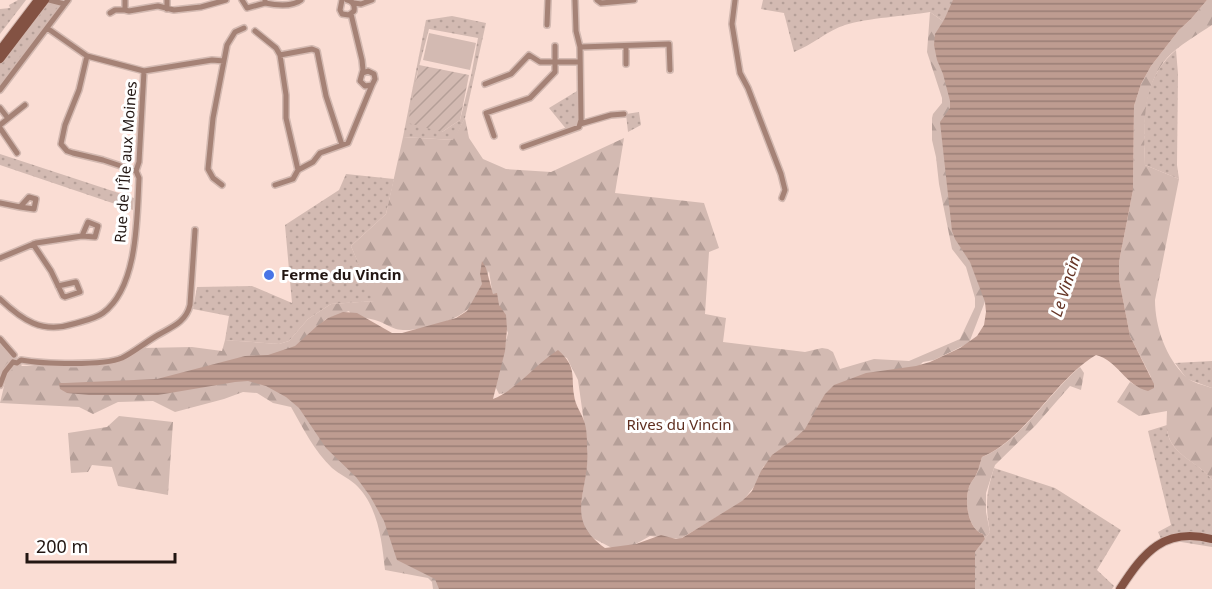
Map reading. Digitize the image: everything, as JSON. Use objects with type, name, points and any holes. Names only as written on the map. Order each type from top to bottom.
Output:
[{"type":"main road","points":[[0,50],[38,0]]},
{"type":"main road","points":[[0,59],[45,0]]},
{"type":"main road","points":[[1120,589],[1138,562],[1156,546],[1184,537],[1212,539]]},
{"type":"street","points":[[50,0],[67,2]]},
{"type":"street","points":[[125,0],[125,10]]},
{"type":"street","points":[[166,9],[167,0]]},
{"type":"street","points":[[110,14],[116,10],[137,11],[158,6],[174,10],[201,7],[226,0]]},
{"type":"street","points":[[242,0],[243,6],[247,8],[265,1],[271,5],[298,3],[301,0]]},
{"type":"street","points":[[368,85],[360,81],[363,73],[362,60],[349,15],[340,10],[344,0],[361,4],[372,0]]},
{"type":"street","points":[[547,25],[548,0]]},
{"type":"street","points":[[575,0],[576,31],[580,47],[580,124]]},
{"type":"street","points":[[597,0],[601,3],[634,0]]},
{"type":"street","points":[[735,0],[732,24],[740,73],[781,174],[785,190],[782,198]]},
{"type":"street","points":[[0,90],[67,2]]},
{"type":"street","points":[[349,15],[354,11],[354,3]]},
{"type":"street","points":[[47,28],[87,56],[144,71],[212,60],[224,61]]},
{"type":"street","points":[[222,185],[210,175],[207,165],[213,118],[224,61],[232,36],[244,28]]},
{"type":"street","points":[[255,31],[276,48],[280,55],[286,95],[286,118],[297,170],[293,179],[275,185]]},
{"type":"street","points":[[580,47],[669,44],[670,70]]},
{"type":"street","points":[[494,136],[486,113],[530,98],[555,72],[555,46]]},
{"type":"street","points":[[626,46],[626,64]]},
{"type":"street","points":[[280,55],[312,49],[317,51],[326,96],[342,145]]},
{"type":"street","points":[[485,84],[511,74],[529,55],[540,62],[580,62]]},
{"type":"street","points":[[87,56],[61,144],[73,153],[136,171]]},
{"type":"street","points":[[297,170],[313,162],[320,153],[350,141],[367,98],[368,85],[375,79],[362,60]]},
{"type":"street","name":"Rue de l'Île aux Moines","points":[[0,299],[27,320],[51,328],[62,328],[93,318],[107,309],[123,285],[131,260],[137,204],[139,178],[136,171],[139,162],[144,71]]},
{"type":"street","points":[[363,73],[370,72]]},
{"type":"street","points":[[17,153],[0,127],[7,117],[25,105]]},
{"type":"street","points":[[0,108],[7,117]]},
{"type":"street","points":[[523,147],[579,127],[580,124],[611,115],[624,114]]},
{"type":"street","points":[[0,203],[20,207]]},
{"type":"street","points":[[13,362],[17,363],[21,360],[47,363],[109,362],[123,358],[142,344],[181,322],[188,314],[195,230]]},
{"type":"street","points":[[0,258],[33,244],[82,236]]},
{"type":"street","points":[[33,244],[58,286]]},
{"type":"street","points":[[0,339],[14,355],[19,355],[21,360]]},
{"type":"street","points":[[0,385],[5,372],[13,362],[14,355]]},
{"type":"green space","points":[[18,0],[26,0],[0,34],[0,9],[10,8],[9,5]]},
{"type":"green space","points":[[763,0],[955,0],[947,24],[930,12],[864,21],[838,28],[794,52],[784,13],[761,9]]},
{"type":"green space","points":[[1207,0],[1212,0],[1212,25],[1172,53],[1152,82],[1146,109],[1144,137],[1145,165],[1179,179],[1155,300],[1157,321],[1167,351],[1179,369],[1191,381],[1212,388],[1212,480],[1174,446],[1167,430],[1167,411],[1139,416],[1117,402],[1130,382],[1138,387],[1151,377],[1130,336],[1119,279],[1119,262],[1133,190],[1134,106],[1141,84],[1151,66],[1179,30]]},
{"type":"green space","points":[[48,3],[60,6],[0,86],[0,63]]},
{"type":"green space","name":"Rives du Vincin","points":[[930,12],[947,24],[950,88],[986,299],[969,343],[934,360],[923,362],[917,368],[806,435],[763,467],[760,479],[742,502],[680,539],[650,536],[634,545],[612,548],[583,533],[578,522],[586,471],[586,437],[578,380],[567,358],[562,356],[514,392],[499,394],[495,386],[508,333],[493,297],[489,271],[473,303],[456,317],[424,328],[404,330],[375,320],[352,316],[349,311],[326,319],[293,351],[252,377],[283,389],[455,589],[433,589],[432,582],[428,578],[385,570],[378,524],[363,493],[320,454],[291,407],[273,403],[257,393],[243,392],[175,412],[153,401],[118,402],[93,414],[79,407],[0,403],[5,382],[0,379],[0,343],[22,366],[116,364],[143,348],[192,347],[222,351],[225,340],[279,344],[289,341],[308,319],[331,304],[374,301],[351,246],[386,214],[403,137],[453,140],[465,118],[469,138],[483,159],[506,169],[551,172],[624,138],[615,193],[704,203],[719,248],[709,252],[705,314],[726,318],[723,342],[805,352],[828,349],[833,352],[840,369],[874,359],[909,361],[960,339],[975,307],[975,298],[966,267],[952,249],[932,140],[932,118],[942,103],[942,98],[927,52]]},
{"type":"green space","points":[[452,16],[486,23],[465,118],[454,140],[403,137],[426,20]],"holes":[[[429,29],[478,38],[460,120],[442,132],[416,78]]]},
{"type":"green space","points":[[429,33],[476,43],[470,70],[423,60]]},
{"type":"green space","points":[[1176,50],[1179,179],[1145,165],[1146,103],[1155,75]]},
{"type":"green space","points":[[419,65],[469,75],[460,120],[442,132],[408,123]]},
{"type":"green space","points":[[577,91],[579,123],[567,130],[549,108]]},
{"type":"green space","points":[[639,112],[641,125],[628,132],[626,114]]},
{"type":"green space","points":[[0,154],[134,198],[133,210],[0,165]]},
{"type":"green space","points":[[346,174],[394,179],[386,214],[351,246],[375,301],[331,304],[308,319],[289,341],[279,344],[225,340],[229,316],[193,309],[197,287],[252,286],[292,303],[285,225],[339,190]]},
{"type":"green space","points":[[1212,361],[1212,388],[1187,379],[1175,363]]},
{"type":"green space","points":[[1080,367],[1084,373],[1081,390],[1070,386],[1036,425],[995,465],[986,493],[986,512],[990,532],[985,539],[983,534],[974,527],[967,507],[970,486],[982,457],[996,450],[1022,429]]},
{"type":"green space","points":[[119,416],[173,422],[168,495],[118,486],[112,467],[92,465],[88,472],[71,473],[68,433],[107,427]]},
{"type":"green space","points":[[1167,425],[1168,435],[1177,450],[1212,480],[1212,547],[1175,541],[1164,545],[1158,532],[1171,525],[1148,431]]},
{"type":"green space","points":[[994,468],[1055,488],[1121,530],[1097,570],[1114,586],[1112,589],[975,589],[975,552],[990,532],[987,500]]},
{"type":"water","name":"Le Vincin","points":[[953,0],[1207,0],[1179,30],[1151,66],[1141,84],[1134,106],[1133,190],[1119,262],[1119,279],[1130,336],[1154,388],[1148,391],[1140,388],[1110,362],[1096,355],[1067,379],[1012,437],[982,457],[967,500],[971,521],[985,539],[975,552],[975,589],[439,589],[435,579],[397,560],[384,521],[356,477],[326,448],[299,408],[286,397],[266,386],[248,381],[235,382],[158,395],[89,395],[67,393],[60,389],[59,383],[157,379],[245,356],[268,355],[295,346],[328,318],[343,312],[357,313],[392,333],[402,333],[456,318],[467,311],[482,284],[480,274],[482,261],[493,294],[497,293],[499,305],[506,315],[505,351],[493,399],[509,390],[558,350],[571,366],[575,399],[587,434],[587,463],[581,515],[592,537],[605,548],[636,544],[661,535],[676,539],[682,538],[742,501],[752,491],[761,471],[772,455],[805,429],[825,394],[834,385],[866,373],[930,362],[960,348],[977,336],[984,325],[985,302],[970,262],[952,231],[940,122],[950,108],[950,101],[937,60],[934,45],[935,34]]},
{"type":"place","name":"Ferme du Vincin","points":[[269,275]]}]
